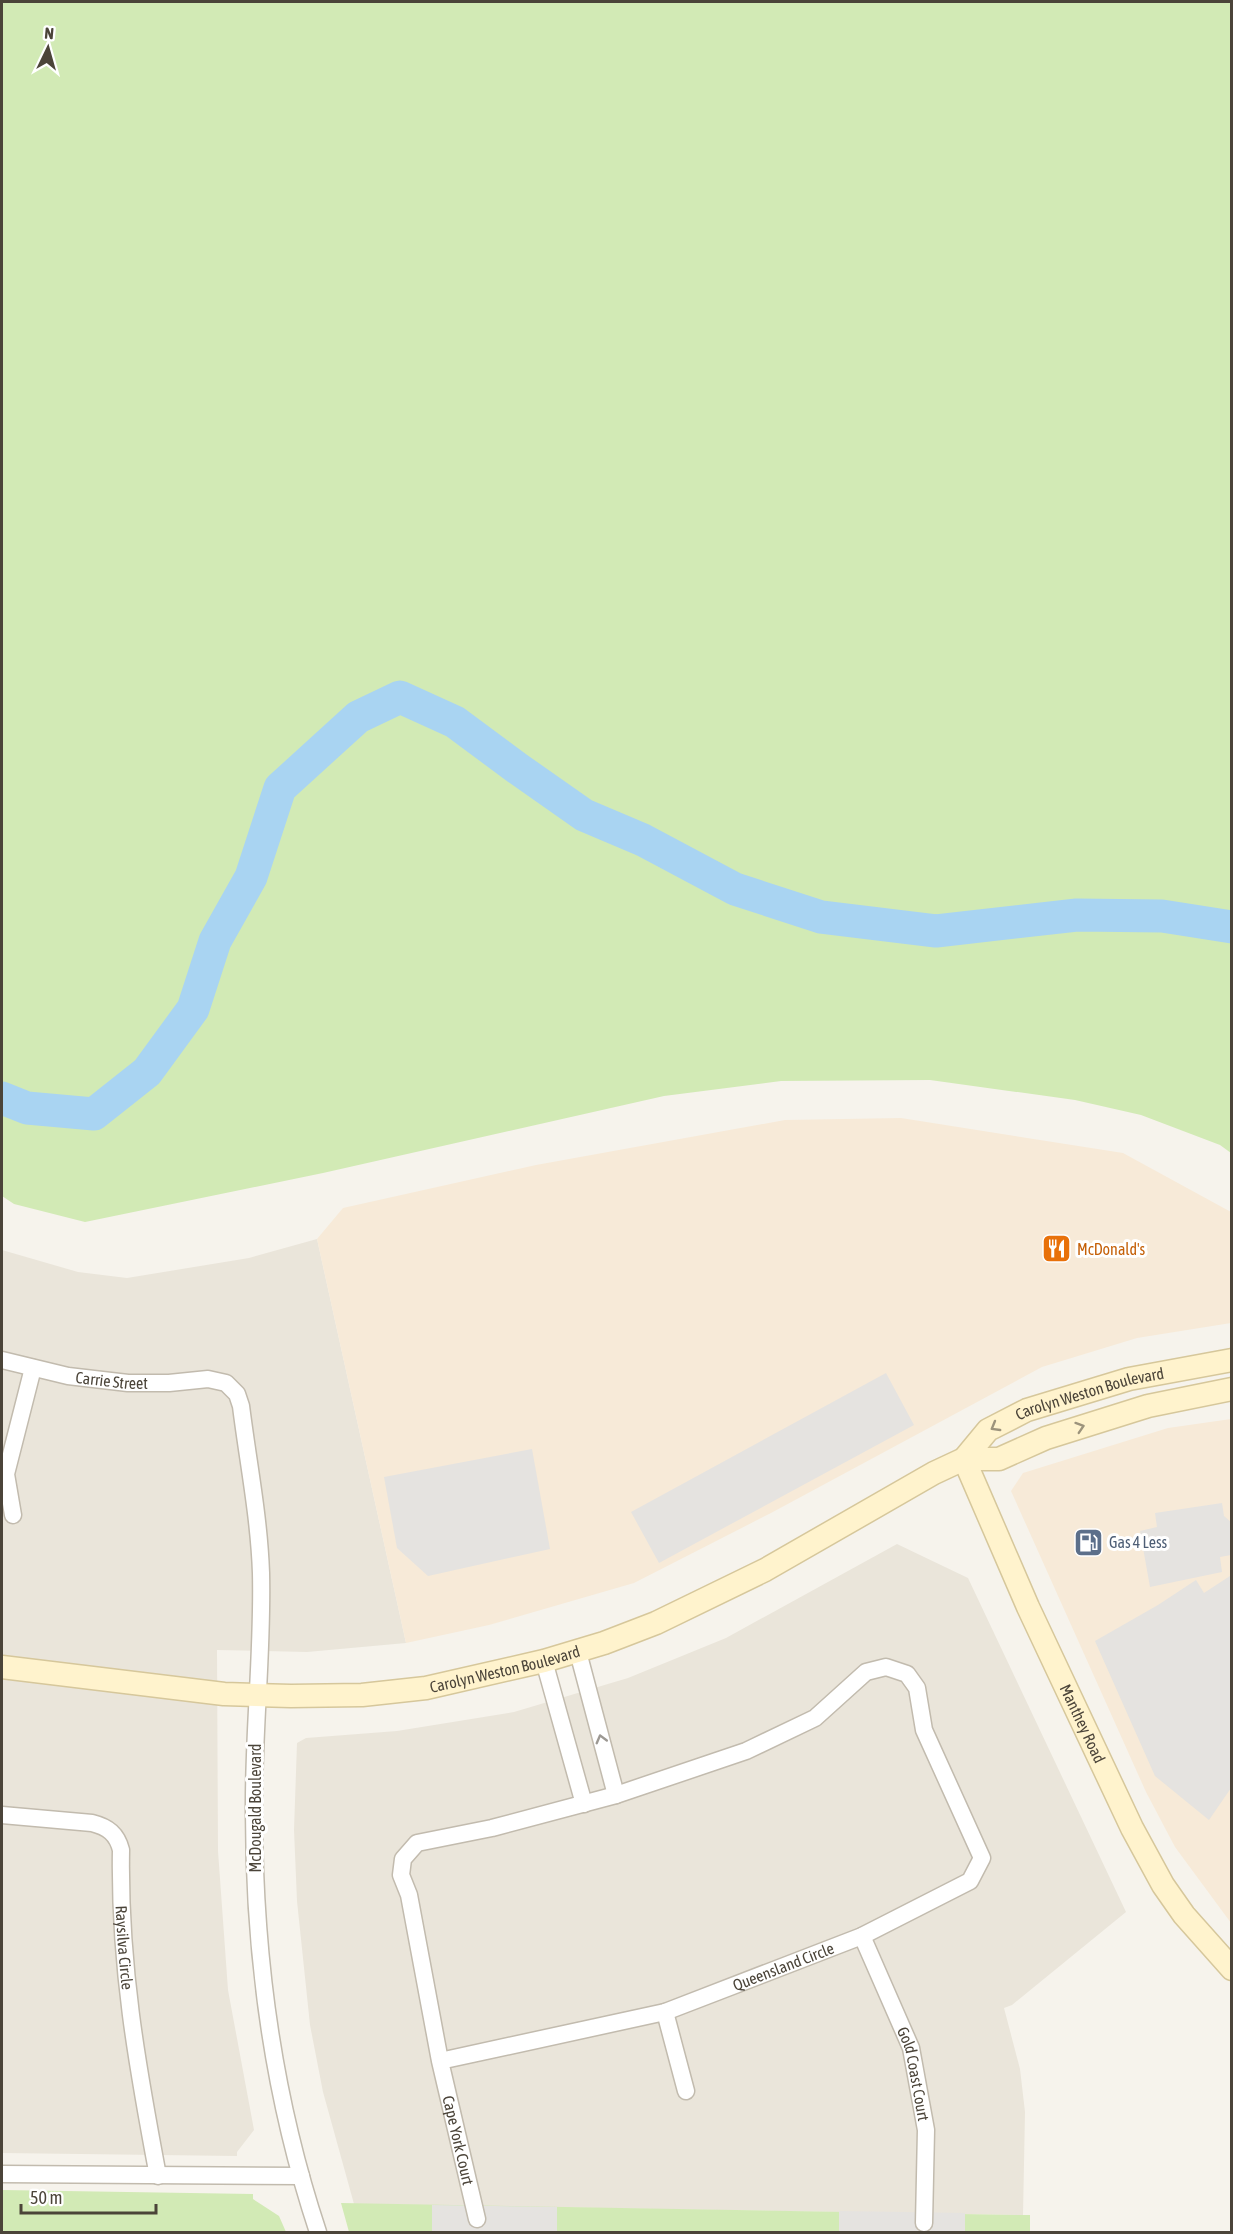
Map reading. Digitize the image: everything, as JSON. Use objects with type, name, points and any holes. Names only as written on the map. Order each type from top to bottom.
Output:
[{"type":"street","name":"Carrie Street","points":[[2,1360],[68,1376],[128,1383],[169,1383],[208,1379],[226,1383]]},
{"type":"street","name":"Carolyn Weston Boulevard","points":[[964,1459],[988,1430],[1027,1410],[1129,1379],[1232,1360]]},
{"type":"street","points":[[13,1515],[6,1474],[33,1368]]},
{"type":"street","name":"McDougald Boulevard","points":[[226,1383],[237,1394],[241,1406],[257,1513],[261,1613],[254,1812],[255,1906],[264,1998],[278,2080],[318,2232]]},
{"type":"street","name":"Carolyn Weston Boulevard","points":[[2,1667],[224,1694],[362,1695],[426,1688],[578,1652],[656,1623],[765,1570],[934,1473],[964,1459],[999,1459],[1046,1438],[1148,1406],[1232,1389]]},
{"type":"street","name":"Manthey Road","points":[[964,1459],[1028,1606],[1132,1828],[1163,1885],[1184,1915],[1232,1969]]},
{"type":"street","points":[[578,1652],[615,1796]]},
{"type":"street","points":[[544,1661],[584,1804]]},
{"type":"street","name":"Queensland Circle","points":[[886,1667],[907,1674],[917,1688],[924,1730],[982,1858],[970,1881],[862,1936],[665,2012],[440,2061],[409,1895],[401,1875],[403,1859],[417,1843],[492,1828],[615,1796],[746,1751],[815,1718],[866,1672],[886,1667]]},
{"type":"street","name":"Raysilva Circle","points":[[2,1815],[92,1823],[111,1832],[118,1841],[121,1850],[122,1938],[130,2021],[158,2176]]},
{"type":"street","name":"Gold Coast Court","points":[[862,1936],[911,2048],[926,2130],[924,2223]]},
{"type":"street","points":[[665,2012],[686,2091]]},
{"type":"street","name":"Cape York Court","points":[[440,2061],[477,2219]]},
{"type":"street","points":[[2,2174],[302,2176]]},
{"type":"shaded area","points":[[901,1118],[1123,1153],[1231,1212],[1231,1323],[1137,1338],[1042,1367],[771,1513],[634,1583],[489,1625],[406,1643],[317,1239],[343,1208],[536,1165],[785,1120]]},
{"type":"shaded area","points":[[317,1239],[406,1643],[307,1652],[217,1650],[218,1851],[228,1990],[254,2130],[237,2152],[237,2156],[2,2153],[2,1250],[78,1272],[127,1278],[249,1258]]},
{"type":"shaded area","points":[[886,1373],[914,1425],[659,1563],[631,1512]]},
{"type":"shaded area","points":[[1231,1419],[1231,1923],[1175,1847],[1146,1792],[1011,1491],[1023,1473],[1168,1428]]},
{"type":"shaded area","points":[[532,1449],[550,1549],[428,1576],[397,1548],[384,1477]]},
{"type":"shaded area","points":[[1222,1503],[1224,1516],[1232,1523],[1231,1555],[1220,1557],[1222,1572],[1150,1587],[1140,1531],[1157,1527],[1155,1513]]},
{"type":"shaded area","points":[[897,1544],[968,1578],[1126,1912],[1012,2005],[1004,2008],[1020,2069],[1025,2112],[1023,2215],[354,2204],[323,2092],[310,2025],[297,1901],[294,1830],[297,1743],[306,1738],[397,1731],[514,1712],[628,1678],[726,1638]]},
{"type":"shaded area","points":[[1230,1576],[1231,1788],[1209,1820],[1155,1776],[1095,1641],[1196,1580],[1204,1593]]},
{"type":"shaded area","points":[[432,2205],[557,2207],[557,2232],[432,2231]]},
{"type":"shaded area","points":[[839,2211],[965,2213],[965,2232],[839,2232]]},
{"type":"green space","points":[[2,2],[1231,2],[1231,1153],[1220,1145],[1141,1115],[1075,1100],[930,1080],[781,1081],[664,1096],[323,1173],[85,1222],[14,1204],[2,1196]]},
{"type":"green space","points":[[2,2190],[253,2194],[253,2199],[279,2216],[286,2232],[2,2232]]},
{"type":"green space","points":[[341,2203],[1030,2215],[1030,2232],[349,2232]]},
{"type":"waterway","points":[[2,1098],[27,1108],[94,1114],[147,1072],[193,1009],[215,941],[251,877],[280,788],[358,717],[400,697],[455,722],[584,815],[643,840],[735,889],[821,917],[936,931],[1077,915],[1162,916],[1232,927]]},
{"type":"place","name":"McDonald's","points":[[1056,1249]]},
{"type":"place","name":"Gas 4 Less","points":[[1088,1542]]}]
